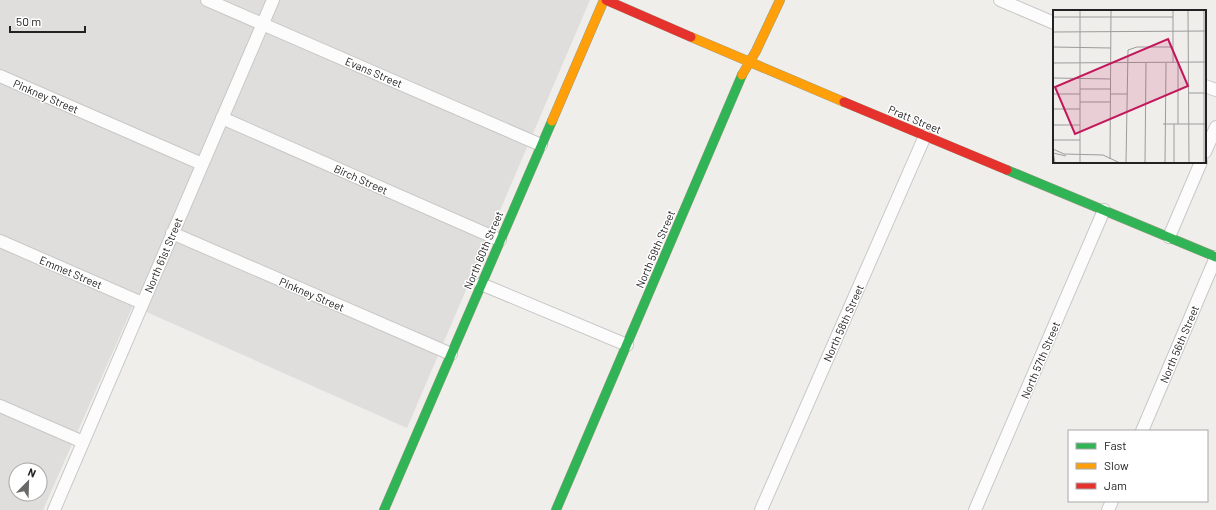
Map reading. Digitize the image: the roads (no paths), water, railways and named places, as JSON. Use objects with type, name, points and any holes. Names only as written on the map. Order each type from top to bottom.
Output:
[{"type":"street","name":"Evans Street","points":[[206,0],[541,145]]},
{"type":"street","name":"North 61st Street","points":[[54,510],[273,0]]},
{"type":"street","name":"Pratt Street","points":[[605,0],[925,136],[1216,257]]},
{"type":"street","name":"North 60th Street","points":[[384,510],[605,0]]},
{"type":"street","name":"North 59th Street","points":[[556,510],[744,71],[756,51],[780,0]]},
{"type":"street","points":[[1000,0],[1053,22]]},
{"type":"street","name":"Pinkney Street","points":[[0,76],[202,164]]},
{"type":"street","points":[[1206,86],[1216,90]]},
{"type":"street","name":"Birch Street","points":[[222,118],[500,240]]},
{"type":"street","points":[[1206,150],[1216,127]]},
{"type":"street","name":"North 58th Street","points":[[761,510],[925,136]]},
{"type":"street","points":[[1168,237],[1201,163]]},
{"type":"street","name":"North 57th Street","points":[[976,510],[1104,210]]},
{"type":"street","name":"Pinkney Street","points":[[172,233],[451,354]]},
{"type":"street","name":"Emmet Street","points":[[0,241],[142,303]]},
{"type":"street","name":"North 56th Street","points":[[1142,430],[1216,257]]},
{"type":"street","points":[[481,284],[627,345]]},
{"type":"street","points":[[0,406],[83,442]]}]
